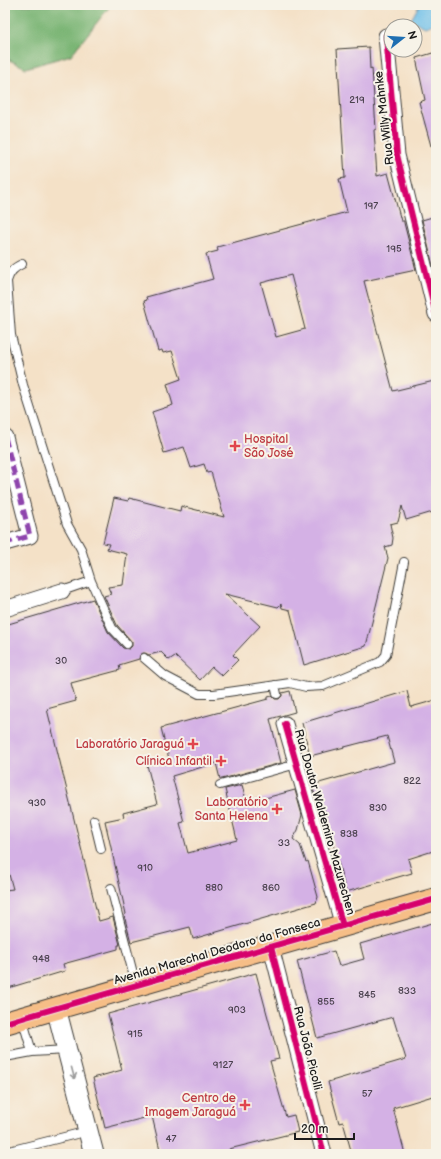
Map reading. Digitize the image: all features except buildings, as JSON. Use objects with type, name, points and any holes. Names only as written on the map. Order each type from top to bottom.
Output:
[{"type":"main road","name":"Avenida Marechal Deodoro da Fonseca","points":[[14,1021],[436,900]]},
{"type":"street","name":"Rua Willy Mahnke","points":[[388,58],[397,154],[436,314]]},
{"type":"street","points":[[5,437],[30,536],[5,544]]},
{"type":"street","points":[[5,609],[62,591]]},
{"type":"street","name":"Rua Doutor Waldemiro Mazurechen","points":[[284,720],[342,926]]},
{"type":"street","name":"Rua João Picolli","points":[[271,947],[324,1154]]},
{"type":"street","points":[[56,1008],[94,1154]]},
{"type":"lane","points":[[22,264],[14,267],[9,274],[7,281],[11,335],[23,385],[67,524],[81,549],[91,581],[112,628],[127,644]]},
{"type":"lane","points":[[144,658],[166,676],[198,694],[214,694],[290,684],[306,687],[323,686],[380,662],[386,655],[404,562]]},
{"type":"lane","points":[[62,591],[91,581]]},
{"type":"lane","points":[[275,685],[277,694]]},
{"type":"lane","points":[[220,785],[296,764]]},
{"type":"lane","points":[[94,820],[101,849]]},
{"type":"lane","points":[[111,888],[136,985]]},
{"type":"lane","points":[[14,1021],[32,1052]]},
{"type":"lane","points":[[5,1057],[32,1052],[67,1050]]},
{"type":"lane","points":[[5,1152],[88,1131]]},
{"type":"green space","points":[[5,5],[111,5],[71,55],[26,68],[5,58]]},
{"type":"water","points":[[419,5],[431,5],[436,7],[436,14],[431,25],[425,27],[423,26],[423,18],[412,18]]},
{"type":"marked path","points":[[5,437],[30,536],[5,543]]},
{"type":"cycle path","points":[[388,58],[397,155],[436,314]]},
{"type":"cycle path","points":[[285,724],[343,926]]},
{"type":"cycle path","points":[[5,1023],[436,899]]},
{"type":"cycle path","points":[[271,947],[324,1154]]},
{"type":"place","name":"Hospital São José","points":[[235,446]]},
{"type":"place","name":"Laboratório Jaraguá","points":[[193,744]]},
{"type":"place","name":"Clínica Infantil","points":[[221,761]]},
{"type":"place","name":"Laboratório Santa Helena","points":[[277,809]]},
{"type":"place","name":"Centro de Imagem Jaraguá","points":[[245,1105]]}]
